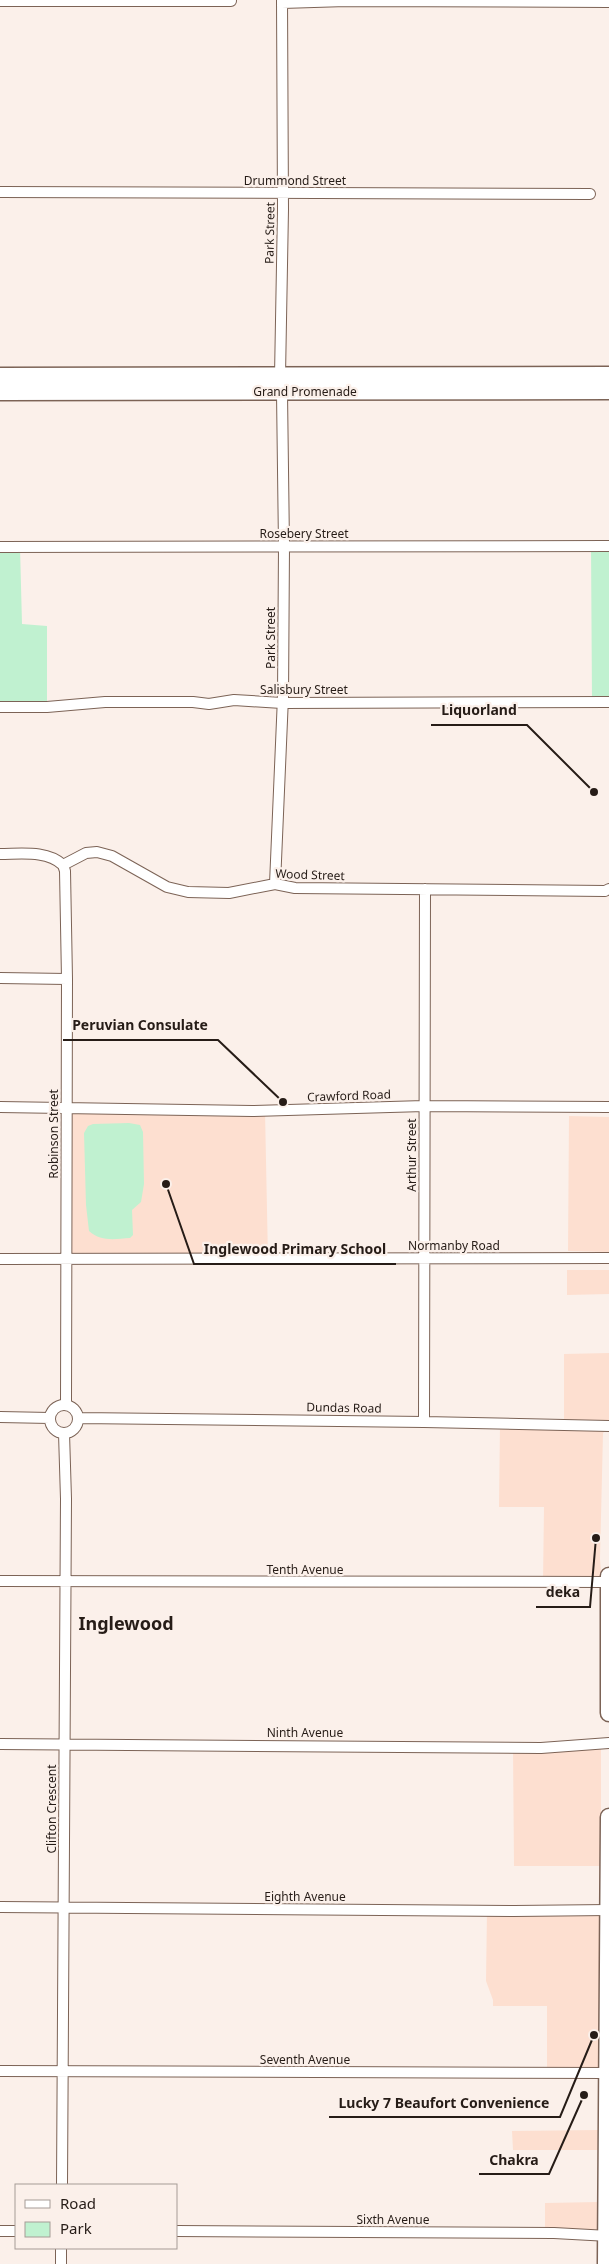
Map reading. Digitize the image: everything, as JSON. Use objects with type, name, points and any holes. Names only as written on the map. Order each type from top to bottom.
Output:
[{"type":"main road","name":"Grand Promenade","points":[[0,392],[609,375]]},
{"type":"main road","name":"Grand Promenade","points":[[0,376],[609,391]]},
{"type":"main road","points":[[609,1576],[609,1713]]},
{"type":"main road","points":[[606,2264],[609,1818]]},
{"type":"street","points":[[282,2],[346,0],[609,2]]},
{"type":"street","points":[[0,1],[231,1]]},
{"type":"street","name":"Park Street","points":[[275,884],[282,702],[284,546],[281,384],[282,2]]},
{"type":"street","name":"Drummond Street","points":[[0,192],[590,194]]},
{"type":"street","name":"Rosebery Street","points":[[0,547],[609,546]]},
{"type":"street","name":"Salisbury Street","points":[[0,707],[47,707],[134,702],[209,704],[234,700],[282,702],[609,702]]},
{"type":"street","name":"Wood Street","points":[[63,865],[86,853],[105,853],[167,886],[188,892],[228,893],[275,884],[294,888],[608,891]]},
{"type":"street","points":[[0,854],[44,855],[56,858],[63,865]]},
{"type":"street","name":"Robinson Street","points":[[63,865],[65,871],[67,979],[66,1404]]},
{"type":"street","name":"Arthur Street","points":[[424,1422],[425,889]]},
{"type":"street","points":[[0,978],[67,979]]},
{"type":"street","name":"Crawford Road","points":[[0,1108],[66,1107],[252,1111],[424,1106],[609,1107]]},
{"type":"street","name":"Normanby Road","points":[[0,1259],[609,1258]]},
{"type":"street","points":[[66,1404],[75,1409],[79,1418],[76,1427],[64,1433],[54,1429],[50,1418],[55,1408],[66,1404]]},
{"type":"street","points":[[0,1417],[50,1418]]},
{"type":"street","name":"Dundas Road","points":[[79,1418],[609,1426]]},
{"type":"street","name":"Clifton Crescent","points":[[62,2184],[65,1744],[64,1582],[66,1499],[64,1433]]},
{"type":"street","name":"Tenth Avenue","points":[[0,1581],[609,1582]]},
{"type":"street","name":"Ninth Avenue","points":[[0,1744],[541,1748],[609,1744]]},
{"type":"street","name":"Eighth Avenue","points":[[0,1907],[608,1910]]},
{"type":"street","name":"Seventh Avenue","points":[[0,2071],[608,2073]]},
{"type":"street","points":[[0,2231],[15,2231]]},
{"type":"street","name":"Sixth Avenue","points":[[178,2231],[554,2233],[607,2235]]},
{"type":"street","points":[[61,2249],[61,2264]]},
{"type":"shaded area","points":[[66,1107],[265,1111],[268,1259],[66,1257]]},
{"type":"shaded area","points":[[569,1116],[609,1117],[609,1252],[568,1251]]},
{"type":"shaded area","points":[[567,1270],[609,1270],[609,1294],[567,1295]]},
{"type":"shaded area","points":[[609,1353],[609,1427],[603,1433],[600,1559],[602,1583],[543,1583],[544,1507],[499,1507],[500,1425],[564,1426],[564,1354]]},
{"type":"shaded area","points":[[601,1743],[601,1866],[514,1866],[513,1747]]},
{"type":"shaded area","points":[[599,1909],[599,2073],[547,2073],[547,2006],[493,2006],[493,2000],[486,1981],[487,1911]]},
{"type":"shaded area","points":[[598,2130],[598,2150],[513,2150],[512,2131]]},
{"type":"shaded area","points":[[598,2202],[600,2236],[545,2233],[545,2203]]},
{"type":"green space","points":[[591,546],[609,546],[609,702],[592,702]]},
{"type":"green space","points":[[0,547],[20,547],[22,624],[47,626],[47,707],[0,707]]},
{"type":"green space","points":[[129,1123],[140,1125],[143,1132],[144,1184],[141,1202],[132,1210],[133,1235],[130,1238],[114,1239],[98,1237],[89,1231],[86,1205],[84,1133],[88,1126],[93,1124]]},
{"type":"place","name":"Liquorland","points":[[594,792]]},
{"type":"place","name":"Peruvian Consulate","points":[[283,1102]]},
{"type":"place","name":"Inglewood Primary School","points":[[166,1184]]},
{"type":"place","name":"deka","points":[[596,1538]]},
{"type":"place","name":"Lucky 7 Beaufort Convenience","points":[[594,2035]]},
{"type":"place","name":"Chakra","points":[[584,2095]]},
{"type":"district","name":"Inglewood","points":[[126,1624]]}]
